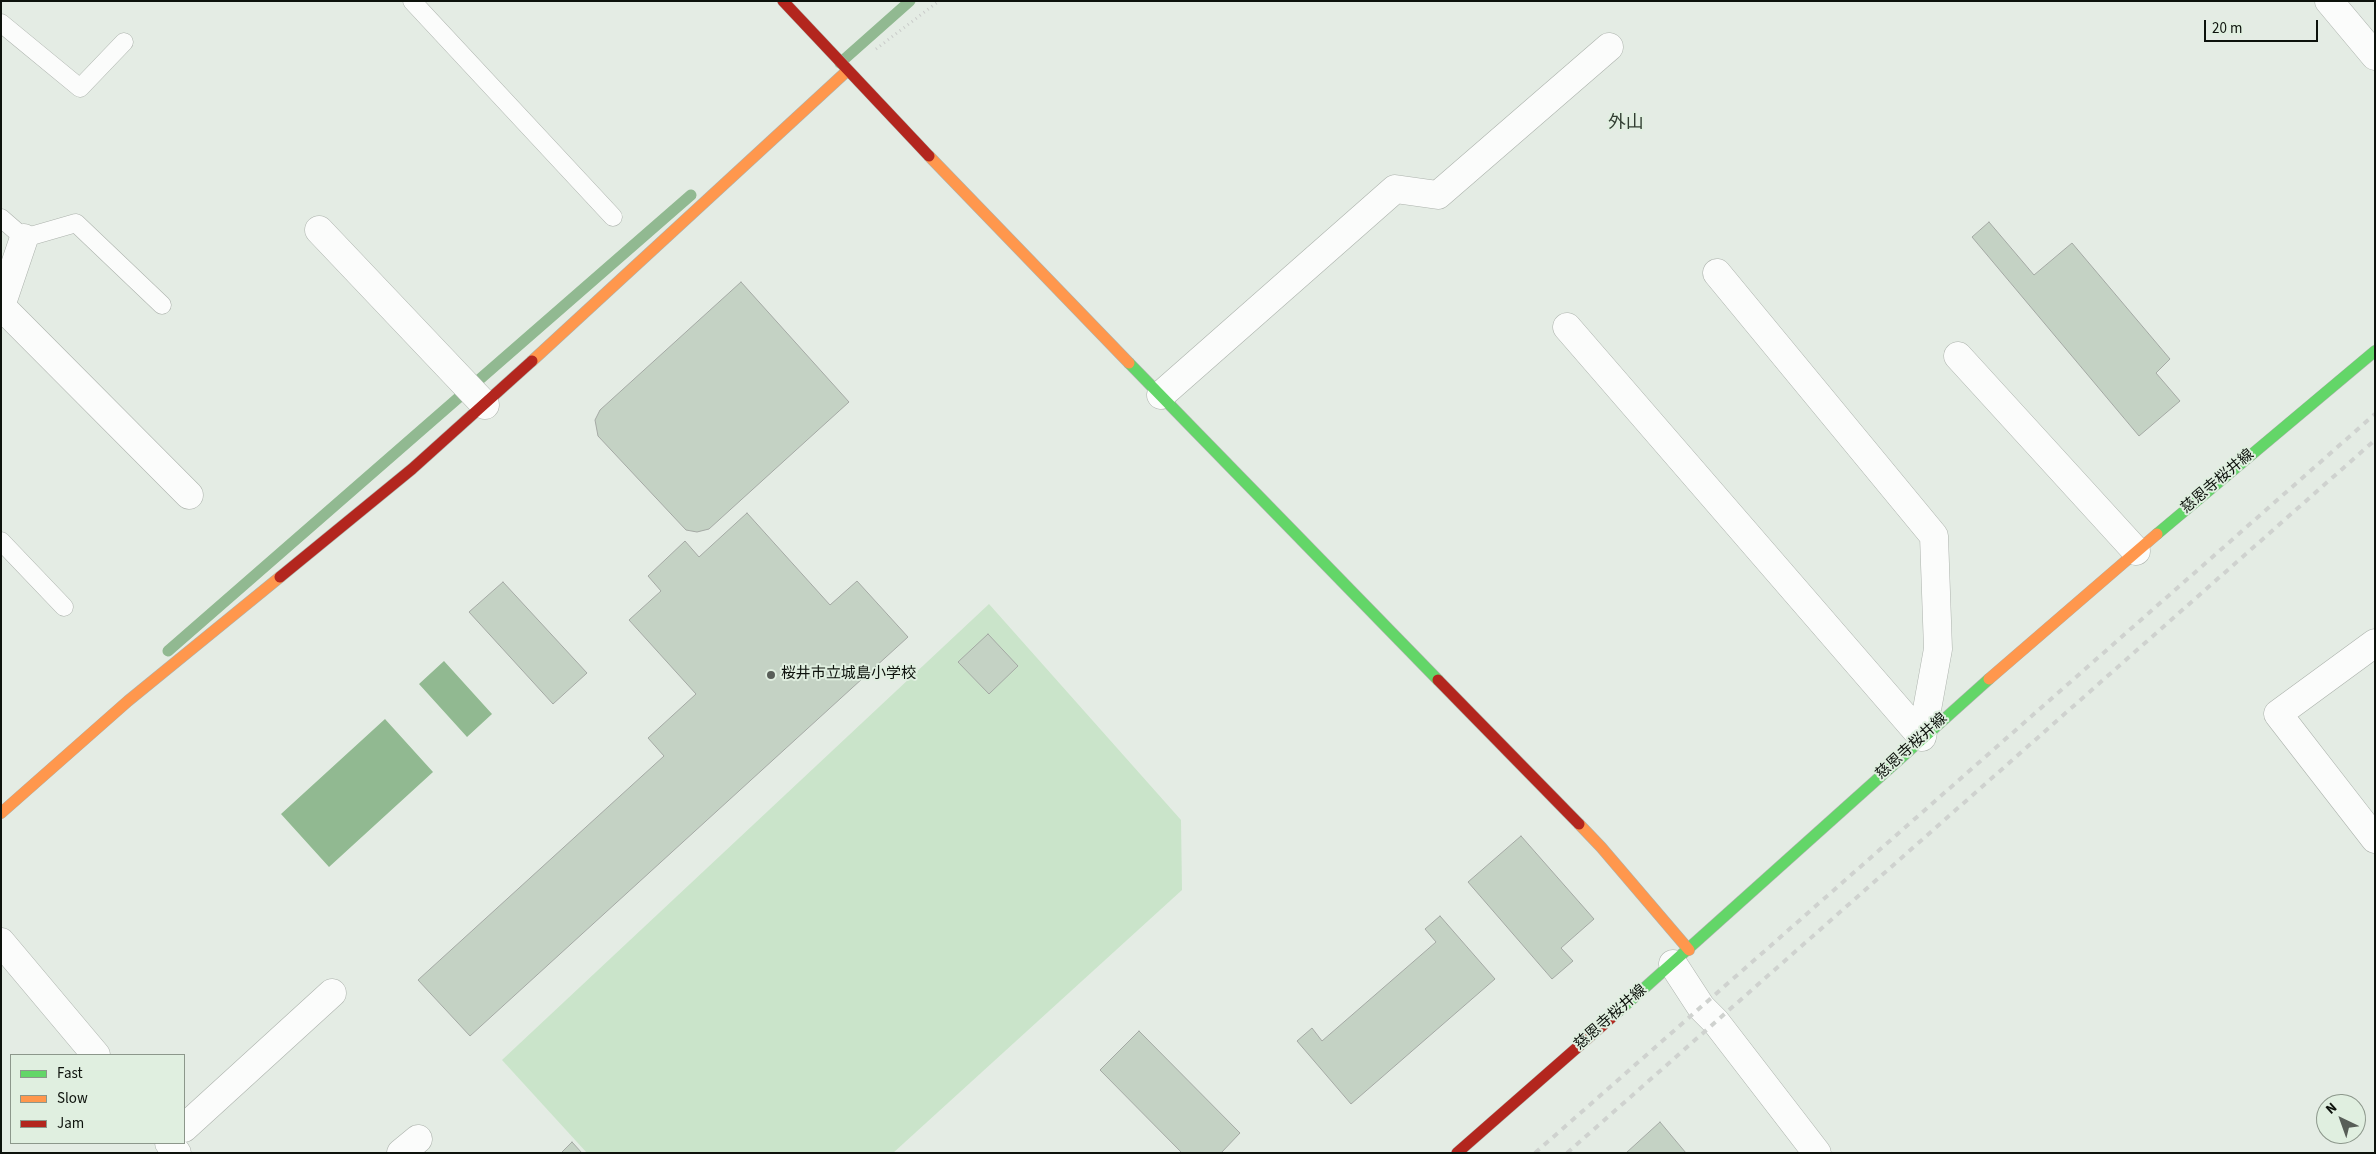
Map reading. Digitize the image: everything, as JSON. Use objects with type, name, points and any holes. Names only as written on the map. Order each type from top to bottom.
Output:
[{"type":"street","points":[[783,1],[851,75],[1161,396],[1601,846],[1681,957],[1701,1007],[1716,1022],[1817,1153]]},
{"type":"street","points":[[2330,1],[2375,56]]},
{"type":"street","points":[[1161,396],[1395,189],[1438,195],[1609,47]]},
{"type":"street","points":[[1,813],[128,702],[412,469],[482,402],[649,251],[851,75]]},
{"type":"street","points":[[319,230],[482,402]]},
{"type":"street","points":[[24,238],[2,306],[189,496]]},
{"type":"street","points":[[1718,273],[1934,536],[1938,648],[1922,737]]},
{"type":"street","points":[[1567,327],[1922,737]]},
{"type":"street","name":"慈恩寺桜井線","points":[[1457,1153],[1681,957],[1922,737],[2136,551],[2375,351]]},
{"type":"street","points":[[1958,356],[2136,551]]},
{"type":"street","points":[[2375,643],[2278,714],[2375,839]]},
{"type":"street","points":[[1,942],[95,1054]]},
{"type":"street","points":[[185,1127],[332,993]]},
{"type":"lane","points":[[412,1],[613,217]]},
{"type":"lane","points":[[1,23],[80,88],[124,42]]},
{"type":"lane","points":[[1,218],[24,238],[76,223],[162,305]]},
{"type":"lane","points":[[1,541],[64,607]]},
{"type":"path","points":[[851,75],[939,1]]},
{"type":"shaded area","points":[[989,604],[1181,820],[1182,890],[893,1153],[587,1153],[502,1060]]},
{"type":"shaded area","points":[[444,661],[492,714],[467,737],[419,684]]},
{"type":"shaded area","points":[[385,719],[433,772],[329,867],[281,814]]},
{"type":"building","points":[[1989,222],[2034,275],[2072,243],[2170,359],[2156,373],[2180,401],[2139,436],[1972,237]]},
{"type":"building","points":[[741,282],[849,402],[709,529],[697,532],[686,530],[598,436],[595,420],[600,410]]},
{"type":"building","points":[[747,513],[830,605],[857,581],[908,637],[470,1036],[418,980],[664,756],[648,738],[696,694],[629,620],[661,591],[648,576],[685,541],[699,557]]},
{"type":"building","points":[[503,582],[587,673],[553,704],[469,612]]},
{"type":"building","points":[[988,634],[1018,666],[989,694],[958,662]]},
{"type":"building","points":[[1521,836],[1594,919],[1561,948],[1573,961],[1552,979],[1468,882]]},
{"type":"building","points":[[1440,916],[1495,979],[1351,1104],[1297,1041],[1312,1028],[1322,1041],[1436,942],[1425,929]]},
{"type":"building","points":[[1139,1031],[1240,1133],[1221,1153],[1182,1153],[1100,1070]]},
{"type":"building","points":[[1660,1122],[1686,1153],[1626,1153]]},
{"type":"building","points":[[572,1142],[582,1153],[561,1153]]},
{"type":"waterway","points":[[840,63],[910,1]]},
{"type":"waterway","points":[[168,651],[691,195]]},
{"type":"railway","points":[[1535,1153],[2375,414]]},
{"type":"railway","points":[[1567,1153],[2375,440]]},
{"type":"traffic: fast","points":[[2157,534],[2375,351]]},
{"type":"traffic: fast","points":[[1129,363],[1438,680]]},
{"type":"traffic: fast","points":[[1612,1017],[1989,679]]},
{"type":"traffic: slow","points":[[532,361],[847,71]]},
{"type":"traffic: slow","points":[[929,156],[1129,363]]},
{"type":"traffic: slow","points":[[1989,679],[2157,534]]},
{"type":"traffic: slow","points":[[1,813],[128,701],[280,577]]},
{"type":"traffic: slow","points":[[1579,824],[1689,950]]},
{"type":"traffic: jam","points":[[783,1],[929,156]]},
{"type":"traffic: jam","points":[[280,577],[412,469],[532,361]]},
{"type":"traffic: jam","points":[[1438,680],[1579,824]]},
{"type":"traffic: jam","points":[[1457,1153],[1612,1017]]},
{"type":"place","name":"桜井市立城島小学校","points":[[771,675]]},
{"type":"district","name":"外山","points":[[1626,124]]}]
